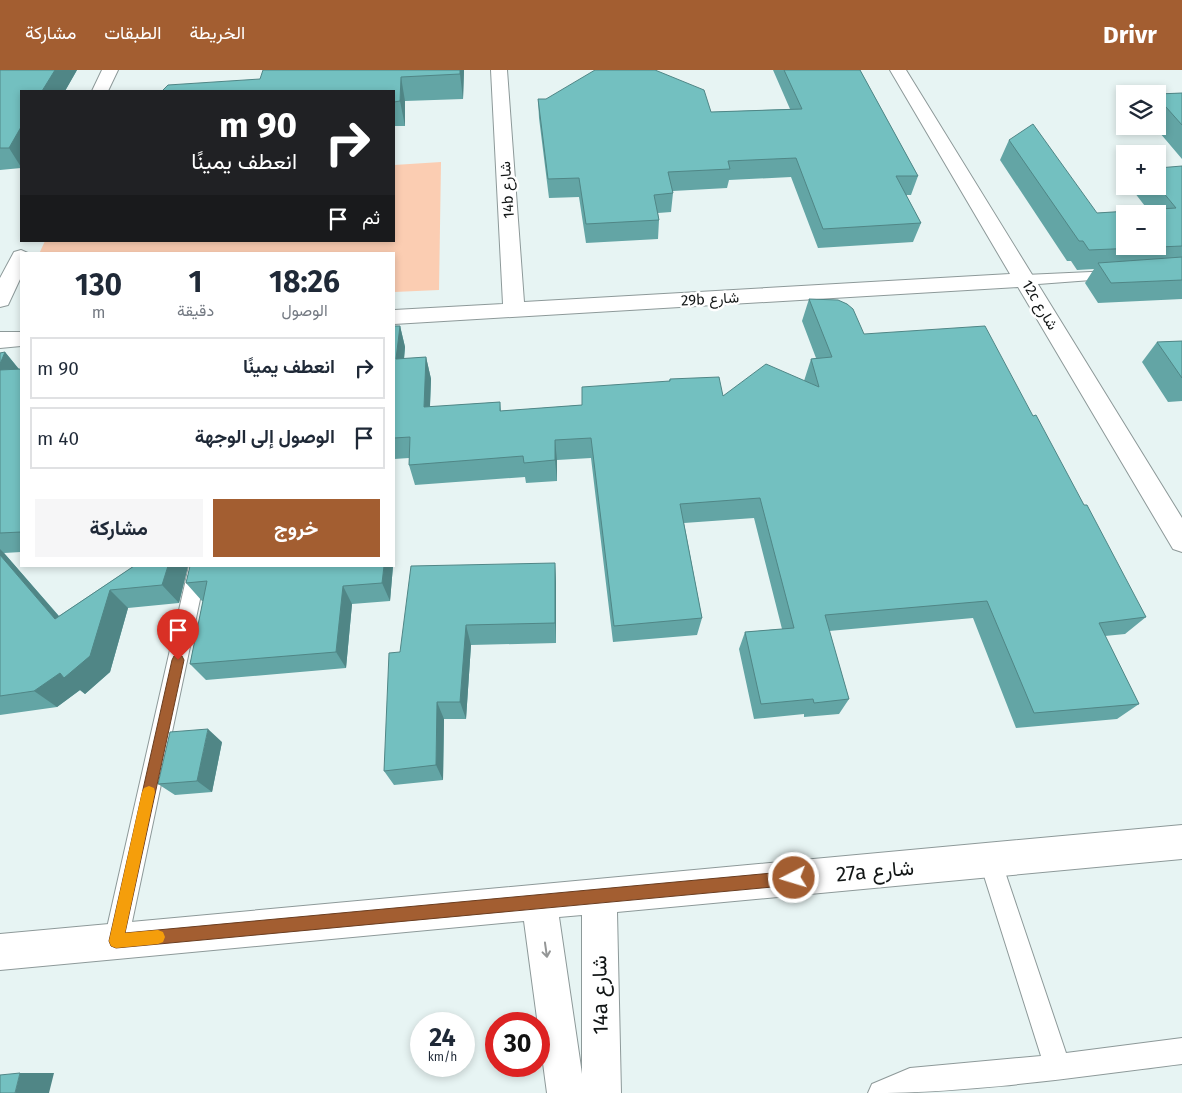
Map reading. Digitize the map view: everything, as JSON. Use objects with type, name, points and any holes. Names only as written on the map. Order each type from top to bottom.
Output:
[{"type":"street","points":[[100,90],[110,70]]},
{"type":"street","name":"14b شارع","points":[[499,70],[514,310]]},
{"type":"street","name":"12c شارع","points":[[898,70],[1182,540]]},
{"type":"street","points":[[0,300],[20,259]]},
{"type":"street","name":"29b شارع","points":[[395,317],[1026,280]]},
{"type":"street","points":[[0,340],[20,339]]},
{"type":"street","name":"27a شارع","points":[[0,952],[1182,842]]},
{"type":"street","name":"14a شارع","points":[[599,896],[602,1093]]},
{"type":"street","points":[[539,902],[566,1093]]},
{"type":"lane","points":[[1026,280],[1123,274]]},
{"type":"lane","points":[[116,941],[198,567]]},
{"type":"lane","points":[[990,860],[1058,1067]]},
{"type":"lane","points":[[881,1093],[910,1080],[1058,1067],[1182,1051]]},
{"type":"shaded area","points":[[441,162],[439,290],[395,292],[395,252],[40,252],[45,242],[395,242],[395,165]]},
{"type":"building","points":[[0,70],[55,70],[43,90],[20,90],[20,129],[9,148],[0,148]]},
{"type":"building","points":[[263,70],[460,70],[460,74],[401,77],[400,101],[395,102],[395,90],[163,90],[168,85],[260,79]]},
{"type":"building","points":[[595,70],[655,70],[704,90],[711,112],[802,109],[784,70],[860,70],[918,176],[896,176],[921,223],[823,229],[796,158],[728,161],[730,169],[668,172],[673,193],[654,195],[659,220],[586,224],[579,178],[548,179],[538,99],[546,99]]},
{"type":"building","points":[[1182,93],[1182,125],[1166,107],[1166,94]]},
{"type":"building","points":[[1033,124],[1097,213],[1116,212],[1116,249],[1089,250],[1083,241],[1079,241],[1009,140]]},
{"type":"building","points":[[1182,166],[1182,246],[1166,247],[1166,209],[1176,208],[1165,195],[1166,167]]},
{"type":"building","points":[[1182,257],[1182,280],[1111,283],[1098,263]]},
{"type":"building","points":[[809,299],[838,300],[847,304],[853,309],[864,334],[985,326],[1033,416],[1036,415],[1084,505],[1087,505],[1146,617],[1099,623],[1139,704],[1034,713],[987,601],[825,615],[849,699],[814,703],[813,699],[761,704],[745,632],[794,628],[760,498],[680,504],[702,618],[614,626],[591,438],[555,440],[555,460],[524,463],[523,456],[409,465],[410,437],[395,438],[395,326],[400,326],[396,359],[426,357],[424,407],[500,402],[500,411],[582,405],[582,387],[670,381],[670,379],[719,377],[723,396],[766,364],[819,387],[811,359],[832,357]]},
{"type":"building","points":[[1182,341],[1182,378],[1157,342]]},
{"type":"building","points":[[5,352],[0,364],[0,353]]},
{"type":"building","points":[[20,369],[20,532],[0,533],[0,370]]},
{"type":"building","points":[[0,555],[55,619],[133,567],[168,567],[162,585],[110,590],[90,656],[64,678],[60,673],[34,691],[0,696]]},
{"type":"building","points":[[555,563],[555,623],[466,625],[460,702],[437,702],[436,765],[384,771],[389,653],[400,652],[411,566]]},
{"type":"building","points":[[190,567],[384,567],[382,583],[343,586],[336,652],[190,664],[207,581],[186,583]]},
{"type":"building","points":[[208,729],[197,781],[158,784],[170,732]]},
{"type":"building","points":[[20,1073],[15,1093],[0,1093],[0,1075]]},
{"type":"slow traffic","points":[[149,792],[116,941],[158,937]]},
{"type":"route","points":[[178,660],[116,941],[794,878]]}]
